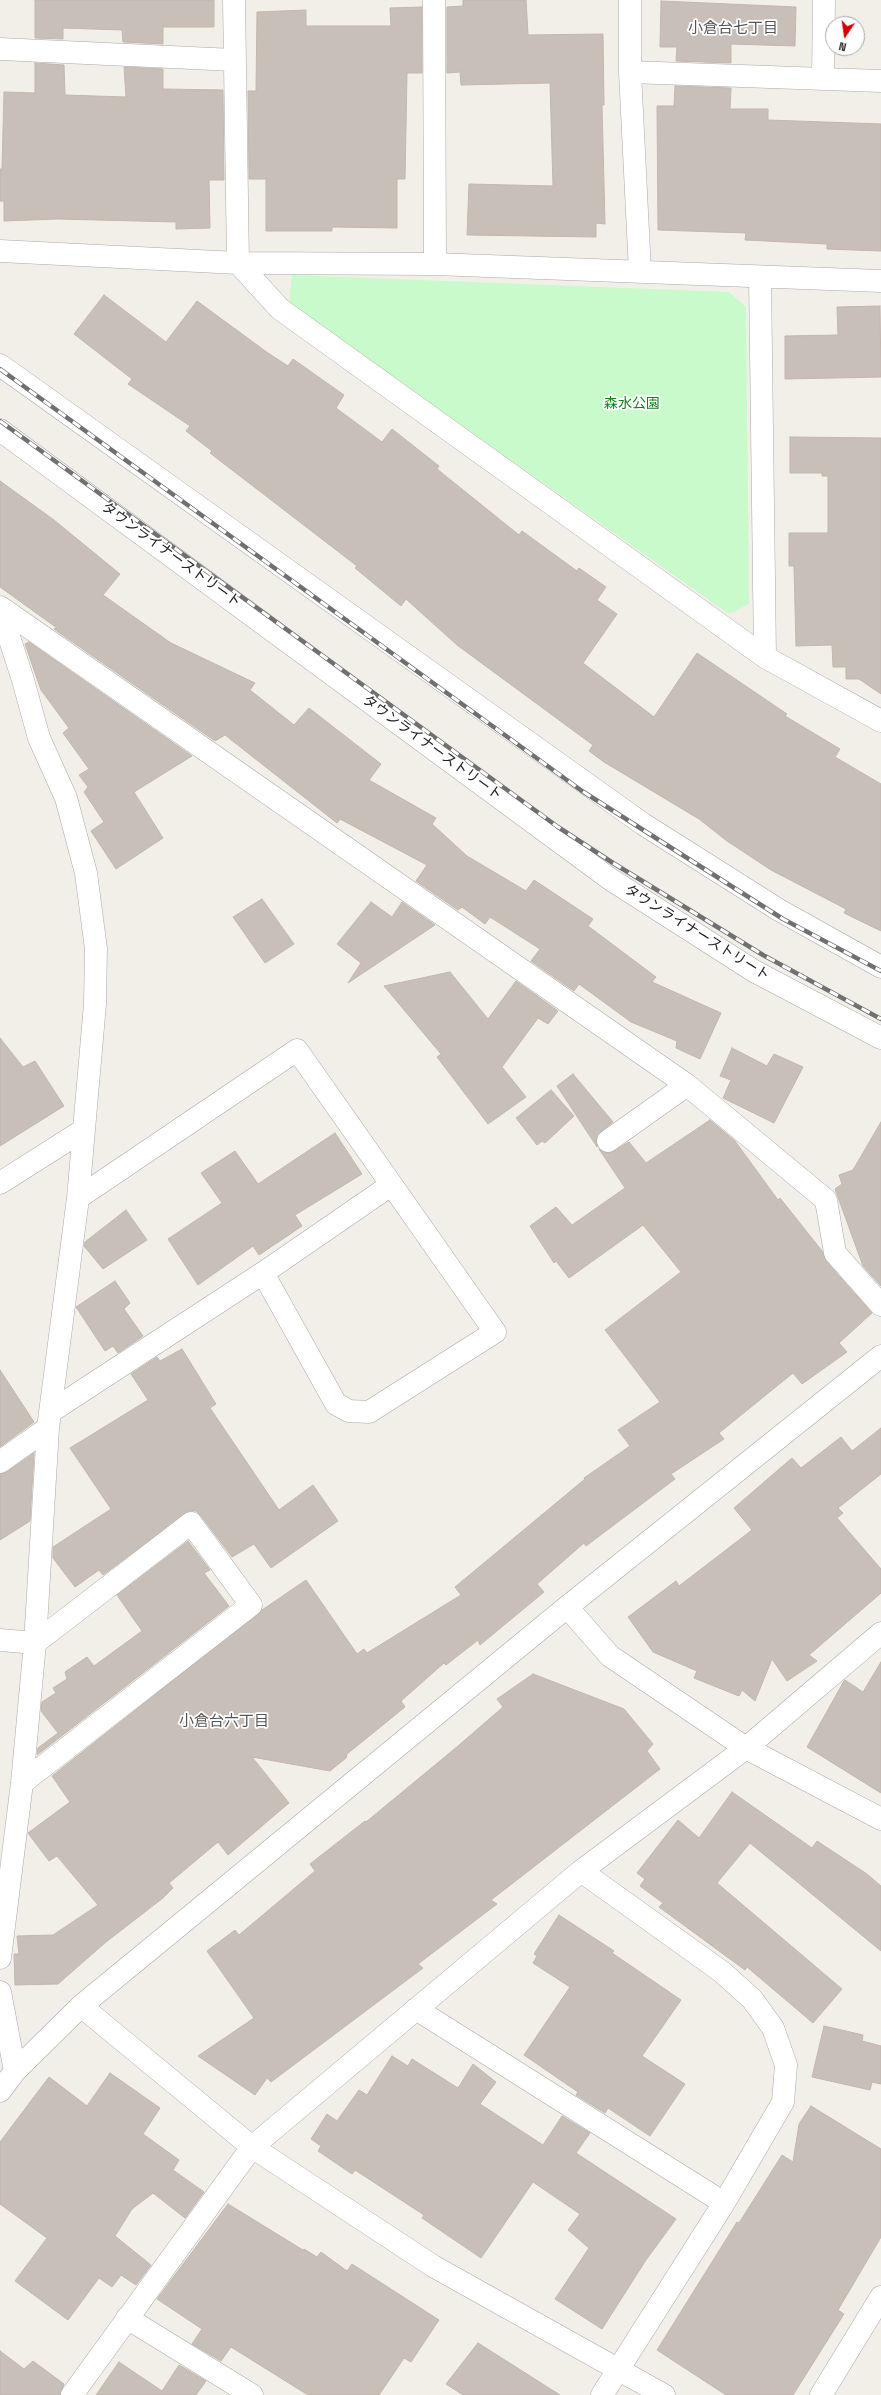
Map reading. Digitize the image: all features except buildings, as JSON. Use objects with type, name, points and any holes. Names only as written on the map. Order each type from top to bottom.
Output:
[{"type":"street","points":[[234,0],[238,263],[280,309],[765,657],[881,721]]},
{"type":"street","points":[[434,0],[435,264]]},
{"type":"street","points":[[630,0],[630,72],[640,272]]},
{"type":"street","points":[[823,79],[824,0]]},
{"type":"street","points":[[0,49],[234,60]]},
{"type":"street","points":[[630,72],[881,81]]},
{"type":"street","points":[[0,250],[238,263],[435,264],[881,281]]},
{"type":"street","points":[[760,277],[765,657]]},
{"type":"street","points":[[0,365],[643,824],[779,910],[881,967]]},
{"type":"street","name":"タウンライナーストリート","points":[[0,430],[610,879],[754,971],[881,1038]]},
{"type":"street","points":[[0,608],[687,1085],[826,1200],[835,1253],[881,1305]]},
{"type":"street","points":[[0,608],[23,680],[39,738],[66,798],[86,873],[96,949],[95,1004],[82,1131],[78,1198],[49,1420],[35,1643],[22,1783],[0,1958]]},
{"type":"street","points":[[78,1198],[297,1050],[495,1332],[369,1412],[349,1411],[336,1404],[263,1273]]},
{"type":"street","points":[[608,1141],[687,1085]]},
{"type":"street","points":[[0,1183],[82,1131]]},
{"type":"street","points":[[0,1462],[49,1420],[391,1185]]},
{"type":"street","points":[[0,2091],[15,2071],[81,2006],[567,1607],[881,1356]]},
{"type":"street","points":[[0,1640],[35,1643],[191,1523],[251,1605],[22,1783]]},
{"type":"street","points":[[567,1607],[610,1656],[746,1748],[881,1819]]},
{"type":"street","points":[[72,2395],[252,2147],[581,1871],[746,1748],[881,1633]]},
{"type":"street","points":[[581,1871],[722,1972],[752,1999],[772,2028],[786,2065],[783,2102],[724,2203],[602,2395]]},
{"type":"street","points":[[0,1992],[15,2071]]},
{"type":"street","points":[[81,2006],[252,2147],[433,2266],[617,2371],[664,2395]]},
{"type":"street","points":[[416,2010],[724,2203]]},
{"type":"street","points":[[821,2395],[881,2297]]},
{"type":"street","points":[[127,2318],[252,2395]]},
{"type":"green space","name":"森水公園","points":[[292,275],[729,292],[746,307],[749,604],[729,614],[289,304]]},
{"type":"railway","points":[[0,369],[582,791],[783,919],[881,971]]},
{"type":"railway","points":[[0,421],[558,827],[613,863],[763,955],[881,1019]]},
{"type":"district","name":"小倉台七丁目","points":[[733,29]]},
{"type":"district","name":"小倉台六丁目","points":[[224,1722]]}]
